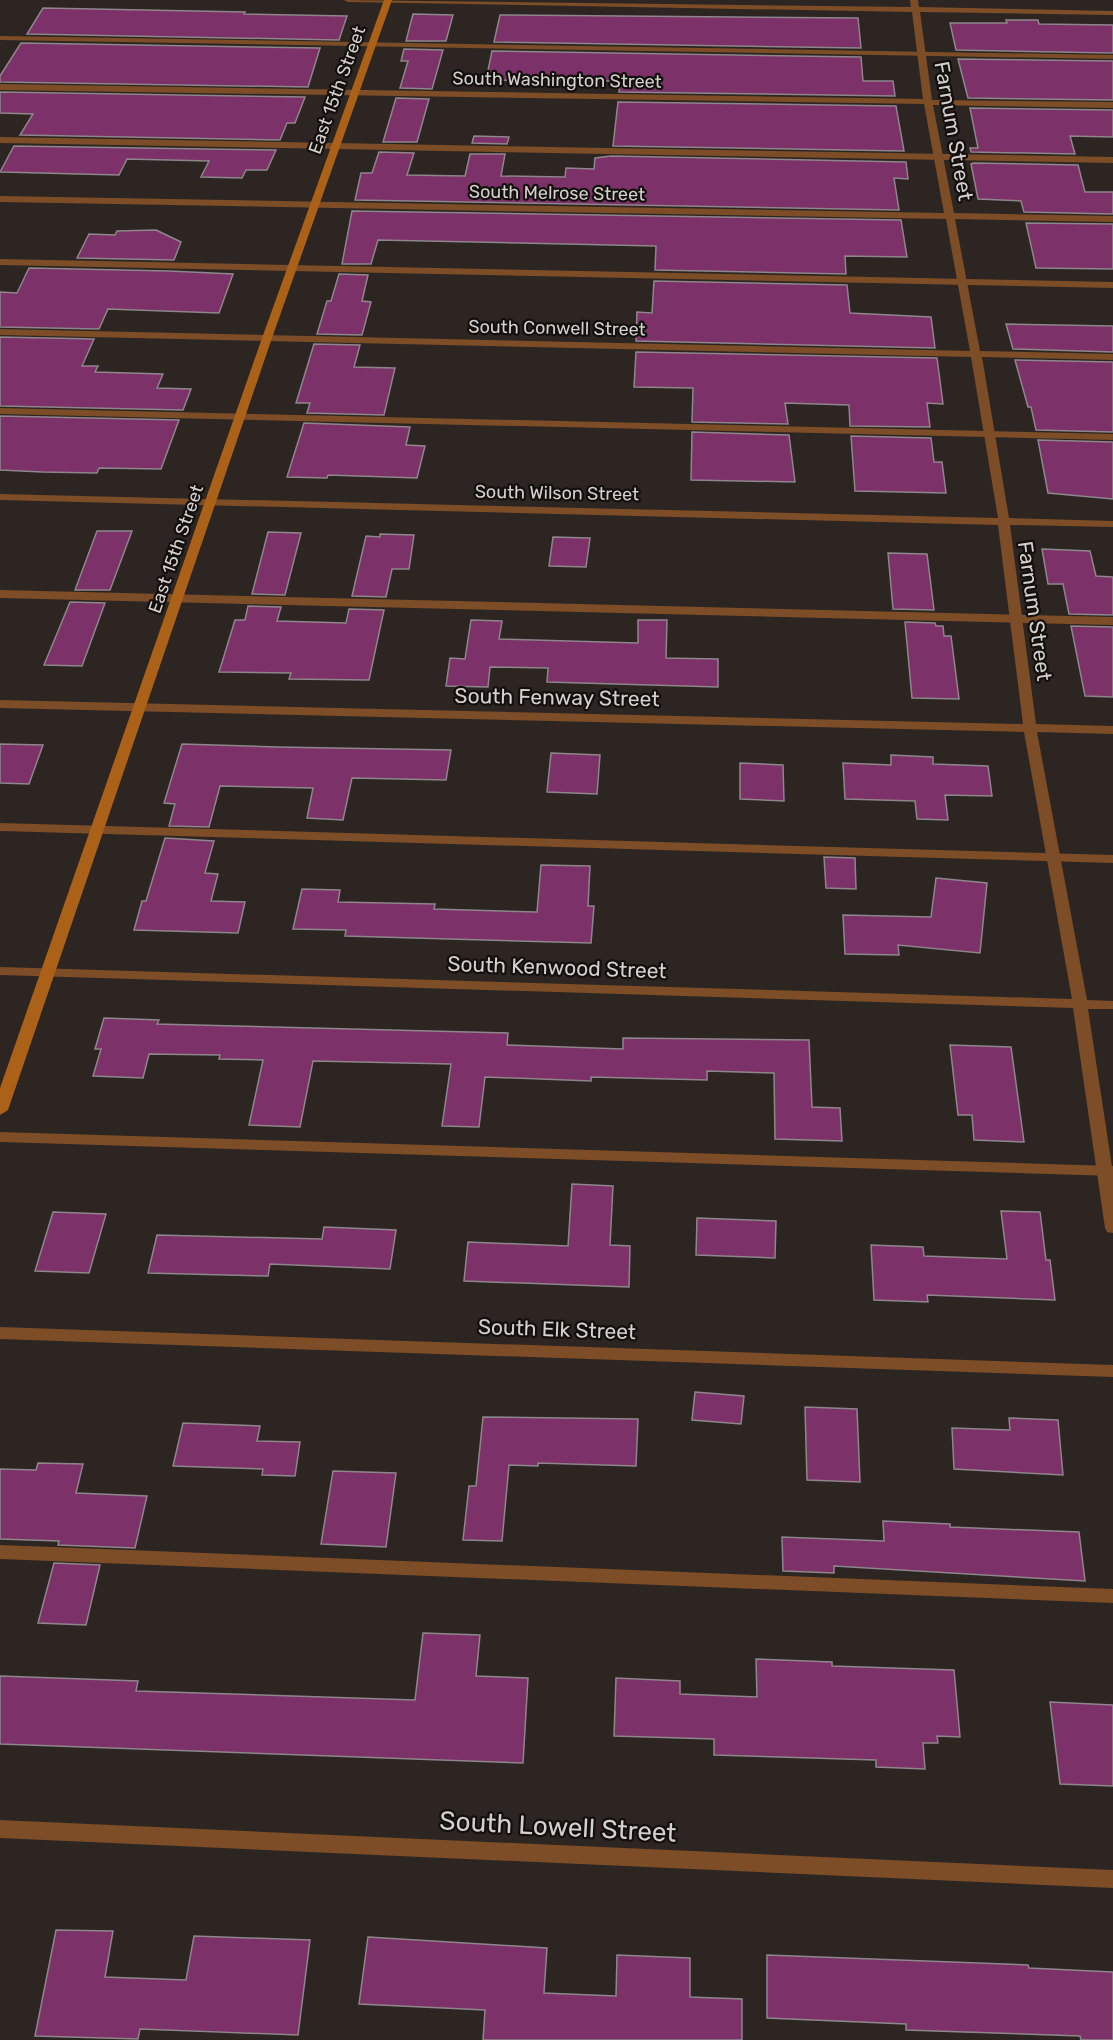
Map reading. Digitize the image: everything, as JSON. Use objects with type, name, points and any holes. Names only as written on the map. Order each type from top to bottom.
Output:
[{"type":"main road","name":"East 15th Street","points":[[0,1110],[267,338],[388,0]]},
{"type":"street","points":[[348,0],[915,5],[1113,13]]},
{"type":"street","name":"Farnum Street","points":[[915,5],[928,102],[991,434],[1002,522],[1018,619],[1030,728],[1055,857],[1108,1171],[1113,1228]]},
{"type":"street","points":[[0,38],[1113,57]]},
{"type":"street","name":"South Washington Street","points":[[0,87],[1113,105]]},
{"type":"street","points":[[0,140],[1113,160]]},
{"type":"street","name":"South Melrose Street","points":[[0,199],[1113,219]]},
{"type":"street","points":[[0,262],[1113,285]]},
{"type":"street","name":"South Conwell Street","points":[[0,332],[1113,357]]},
{"type":"street","points":[[0,411],[1113,437]]},
{"type":"street","name":"South Wilson Street","points":[[0,497],[1113,524]]},
{"type":"street","points":[[0,594],[1113,621]]},
{"type":"street","name":"South Fenway Street","points":[[0,704],[1113,730]]},
{"type":"street","points":[[0,827],[1113,859]]},
{"type":"street","name":"South Kenwood Street","points":[[0,970],[1113,1005]]},
{"type":"street","points":[[0,1137],[1108,1171]]},
{"type":"street","name":"South Elk Street","points":[[0,1333],[1113,1371]]},
{"type":"street","points":[[0,1552],[1113,1596]]},
{"type":"street","name":"South Lowell Street","points":[[0,1829],[1113,1879]]},
{"type":"building","points":[[43,8],[347,16],[339,40],[27,34]]},
{"type":"building","points":[[413,14],[453,15],[446,41],[406,41]]},
{"type":"building","points":[[500,15],[858,18],[861,48],[494,42]]},
{"type":"building","points":[[1006,20],[1038,20],[1039,24],[1113,25],[1113,53],[956,50],[950,23],[1007,23]]},
{"type":"building","points":[[21,43],[320,48],[308,87],[0,82],[0,76]]},
{"type":"building","points":[[404,49],[443,50],[432,89],[400,88],[408,61],[401,61]]},
{"type":"building","points":[[492,51],[861,57],[863,81],[893,81],[895,96],[619,92],[620,81],[486,80]]},
{"type":"building","points":[[958,59],[1113,61],[1113,100],[968,98]]},
{"type":"building","points":[[0,92],[305,97],[295,123],[287,123],[280,140],[20,135],[33,114],[0,113]]},
{"type":"building","points":[[396,98],[429,99],[417,142],[383,142]]},
{"type":"building","points":[[618,102],[896,106],[904,151],[613,146]]},
{"type":"building","points":[[970,108],[1113,110],[1113,137],[1070,136],[1075,154],[971,152],[970,148],[978,148]]},
{"type":"building","points":[[474,136],[509,137],[507,144],[472,143]]},
{"type":"building","points":[[14,146],[276,150],[267,170],[246,170],[242,178],[201,177],[209,161],[127,159],[119,175],[0,172]]},
{"type":"building","points":[[379,152],[414,153],[407,175],[465,176],[470,154],[505,154],[501,176],[565,177],[566,168],[594,169],[595,158],[611,156],[906,162],[908,179],[894,178],[899,210],[355,200],[361,173],[372,173]]},
{"type":"building","points":[[971,164],[1078,165],[1085,192],[1113,192],[1113,214],[1024,212],[1021,201],[978,199]]},
{"type":"building","points":[[352,211],[901,220],[907,257],[845,256],[846,274],[655,270],[656,246],[378,240],[371,264],[342,264]]},
{"type":"building","points":[[1026,223],[1113,224],[1113,269],[1036,268]]},
{"type":"building","points":[[156,230],[181,242],[174,260],[77,258],[89,234],[115,235],[117,231]]},
{"type":"building","points":[[29,268],[233,274],[219,313],[108,309],[99,329],[0,327],[0,292],[17,293]]},
{"type":"building","points":[[339,274],[368,275],[362,301],[371,302],[362,335],[317,334],[327,301],[331,301]]},
{"type":"building","points":[[654,281],[847,285],[850,313],[931,317],[935,348],[636,341],[637,312],[652,313]]},
{"type":"building","points":[[1006,324],[1113,326],[1113,352],[1013,349]]},
{"type":"building","points":[[0,337],[94,339],[82,366],[98,366],[95,372],[163,374],[157,388],[191,389],[183,410],[0,406]]},
{"type":"building","points":[[314,344],[360,345],[354,367],[395,368],[384,415],[307,413],[310,403],[296,403]]},
{"type":"building","points":[[636,352],[937,358],[943,404],[927,403],[930,427],[850,426],[849,405],[785,403],[788,424],[692,422],[693,388],[634,387]]},
{"type":"building","points":[[1015,360],[1113,362],[1113,432],[1036,430],[1031,407],[1028,407]]},
{"type":"building","points":[[0,416],[179,420],[161,469],[99,468],[97,473],[42,472],[0,470]]},
{"type":"building","points":[[304,423],[410,427],[406,445],[425,446],[417,478],[328,475],[327,478],[287,477]]},
{"type":"building","points":[[692,432],[789,435],[795,482],[691,480]]},
{"type":"building","points":[[851,436],[931,438],[934,462],[942,462],[946,493],[855,491]]},
{"type":"building","points":[[1038,440],[1113,442],[1113,499],[1048,493]]},
{"type":"building","points":[[97,531],[132,531],[110,590],[75,590]]},
{"type":"building","points":[[268,532],[301,533],[285,595],[252,594]]},
{"type":"building","points":[[380,534],[414,535],[409,569],[392,569],[386,597],[352,596],[366,536],[380,537]]},
{"type":"building","points":[[553,537],[590,538],[586,567],[549,566]]},
{"type":"building","points":[[1042,549],[1090,551],[1096,576],[1113,577],[1113,615],[1069,614],[1063,584],[1048,584]]},
{"type":"building","points":[[888,553],[927,554],[934,610],[893,609]]},
{"type":"building","points":[[70,602],[105,603],[82,666],[44,665]]},
{"type":"building","points":[[248,606],[281,607],[277,621],[346,623],[349,609],[384,610],[369,680],[289,679],[291,673],[219,672],[235,620],[245,620]]},
{"type":"building","points":[[471,620],[502,621],[499,639],[638,643],[638,620],[667,620],[666,658],[718,659],[718,687],[547,682],[548,668],[490,667],[488,687],[446,686],[450,658],[465,659]]},
{"type":"building","points":[[905,622],[935,623],[936,626],[943,626],[944,636],[951,636],[959,699],[912,698]]},
{"type":"building","points":[[1071,626],[1113,627],[1113,697],[1085,696]]},
{"type":"building","points":[[0,744],[43,745],[29,784],[0,783]]},
{"type":"building","points":[[182,744],[451,750],[446,780],[352,778],[343,820],[307,818],[313,788],[220,786],[209,827],[169,826],[175,804],[164,803]]},
{"type":"building","points":[[551,753],[600,755],[597,794],[547,792]]},
{"type":"building","points":[[891,755],[933,757],[933,764],[988,766],[992,796],[945,795],[948,820],[917,819],[915,801],[845,799],[843,763],[891,765]]},
{"type":"building","points":[[740,763],[783,765],[784,801],[740,799]]},
{"type":"building","points":[[165,838],[214,841],[205,873],[218,874],[211,901],[245,902],[238,933],[134,930],[142,901],[146,901]]},
{"type":"building","points":[[824,857],[855,858],[856,889],[826,888]]},
{"type":"building","points":[[541,865],[590,866],[588,906],[594,906],[591,943],[345,936],[346,930],[293,929],[302,889],[340,890],[338,902],[435,904],[434,909],[537,912]]},
{"type":"building","points":[[936,878],[987,883],[980,953],[898,945],[899,955],[845,954],[843,915],[931,917]]},
{"type":"building","points":[[104,1018],[159,1020],[157,1024],[508,1033],[507,1045],[623,1049],[623,1038],[809,1040],[812,1107],[840,1108],[842,1141],[775,1139],[774,1073],[707,1071],[707,1080],[591,1077],[591,1081],[485,1077],[479,1127],[442,1126],[451,1064],[313,1061],[300,1127],[249,1125],[263,1060],[219,1059],[220,1055],[149,1054],[143,1078],[93,1076],[101,1049],[95,1049]]},
{"type":"building","points":[[950,1045],[1011,1047],[1024,1142],[974,1140],[972,1115],[958,1115]]},
{"type":"building","points":[[572,1184],[613,1186],[610,1245],[630,1246],[629,1287],[464,1281],[468,1242],[568,1246]]},
{"type":"building","points":[[1001,1211],[1040,1212],[1046,1260],[1050,1260],[1055,1300],[927,1295],[928,1302],[874,1300],[871,1245],[923,1247],[924,1256],[1007,1259]]},
{"type":"building","points":[[53,1212],[106,1214],[89,1273],[35,1271]]},
{"type":"building","points":[[697,1218],[776,1221],[775,1258],[696,1255]]},
{"type":"building","points":[[324,1227],[396,1230],[390,1269],[270,1264],[268,1276],[148,1273],[157,1235],[322,1239]]},
{"type":"building","points":[[695,1392],[744,1396],[741,1424],[692,1420]]},
{"type":"building","points":[[805,1407],[857,1409],[860,1482],[807,1480]]},
{"type":"building","points":[[483,1417],[638,1419],[636,1466],[538,1463],[538,1466],[509,1465],[502,1541],[463,1540],[469,1486],[476,1486]]},
{"type":"building","points":[[1009,1418],[1058,1420],[1063,1475],[954,1469],[952,1428],[1010,1430]]},
{"type":"building","points":[[183,1423],[260,1426],[257,1441],[300,1442],[295,1476],[262,1475],[263,1469],[173,1466]]},
{"type":"building","points":[[38,1463],[83,1464],[76,1493],[147,1496],[135,1548],[58,1545],[59,1541],[0,1539],[0,1469],[36,1470]]},
{"type":"building","points":[[333,1471],[396,1473],[386,1547],[321,1544]]},
{"type":"building","points":[[883,1521],[950,1524],[950,1527],[1079,1532],[1085,1581],[834,1566],[834,1573],[783,1571],[782,1537],[884,1541]]},
{"type":"building","points":[[54,1563],[100,1565],[86,1625],[38,1623]]},
{"type":"building","points":[[423,1633],[480,1635],[476,1676],[528,1678],[523,1763],[0,1744],[0,1676],[138,1681],[136,1691],[415,1700]]},
{"type":"building","points":[[756,1659],[832,1662],[832,1666],[954,1670],[960,1737],[937,1736],[938,1743],[923,1743],[925,1769],[876,1767],[876,1760],[714,1755],[714,1739],[614,1736],[616,1678],[680,1681],[680,1694],[757,1697]]},
{"type":"building","points":[[1050,1702],[1113,1705],[1113,1786],[1060,1784]]},
{"type":"building","points":[[56,1930],[113,1931],[105,1977],[186,1980],[194,1936],[310,1940],[298,2035],[140,2029],[138,2039],[35,2036]]},
{"type":"building","points":[[368,1937],[547,1948],[544,1993],[616,1996],[617,1955],[690,1958],[690,1997],[742,1999],[742,2040],[483,2040],[485,2010],[359,2004]]},
{"type":"building","points":[[767,1955],[1028,1965],[1029,1968],[1113,1972],[1113,2040],[1081,2040],[1080,2036],[906,2030],[906,2024],[767,2018]]}]
